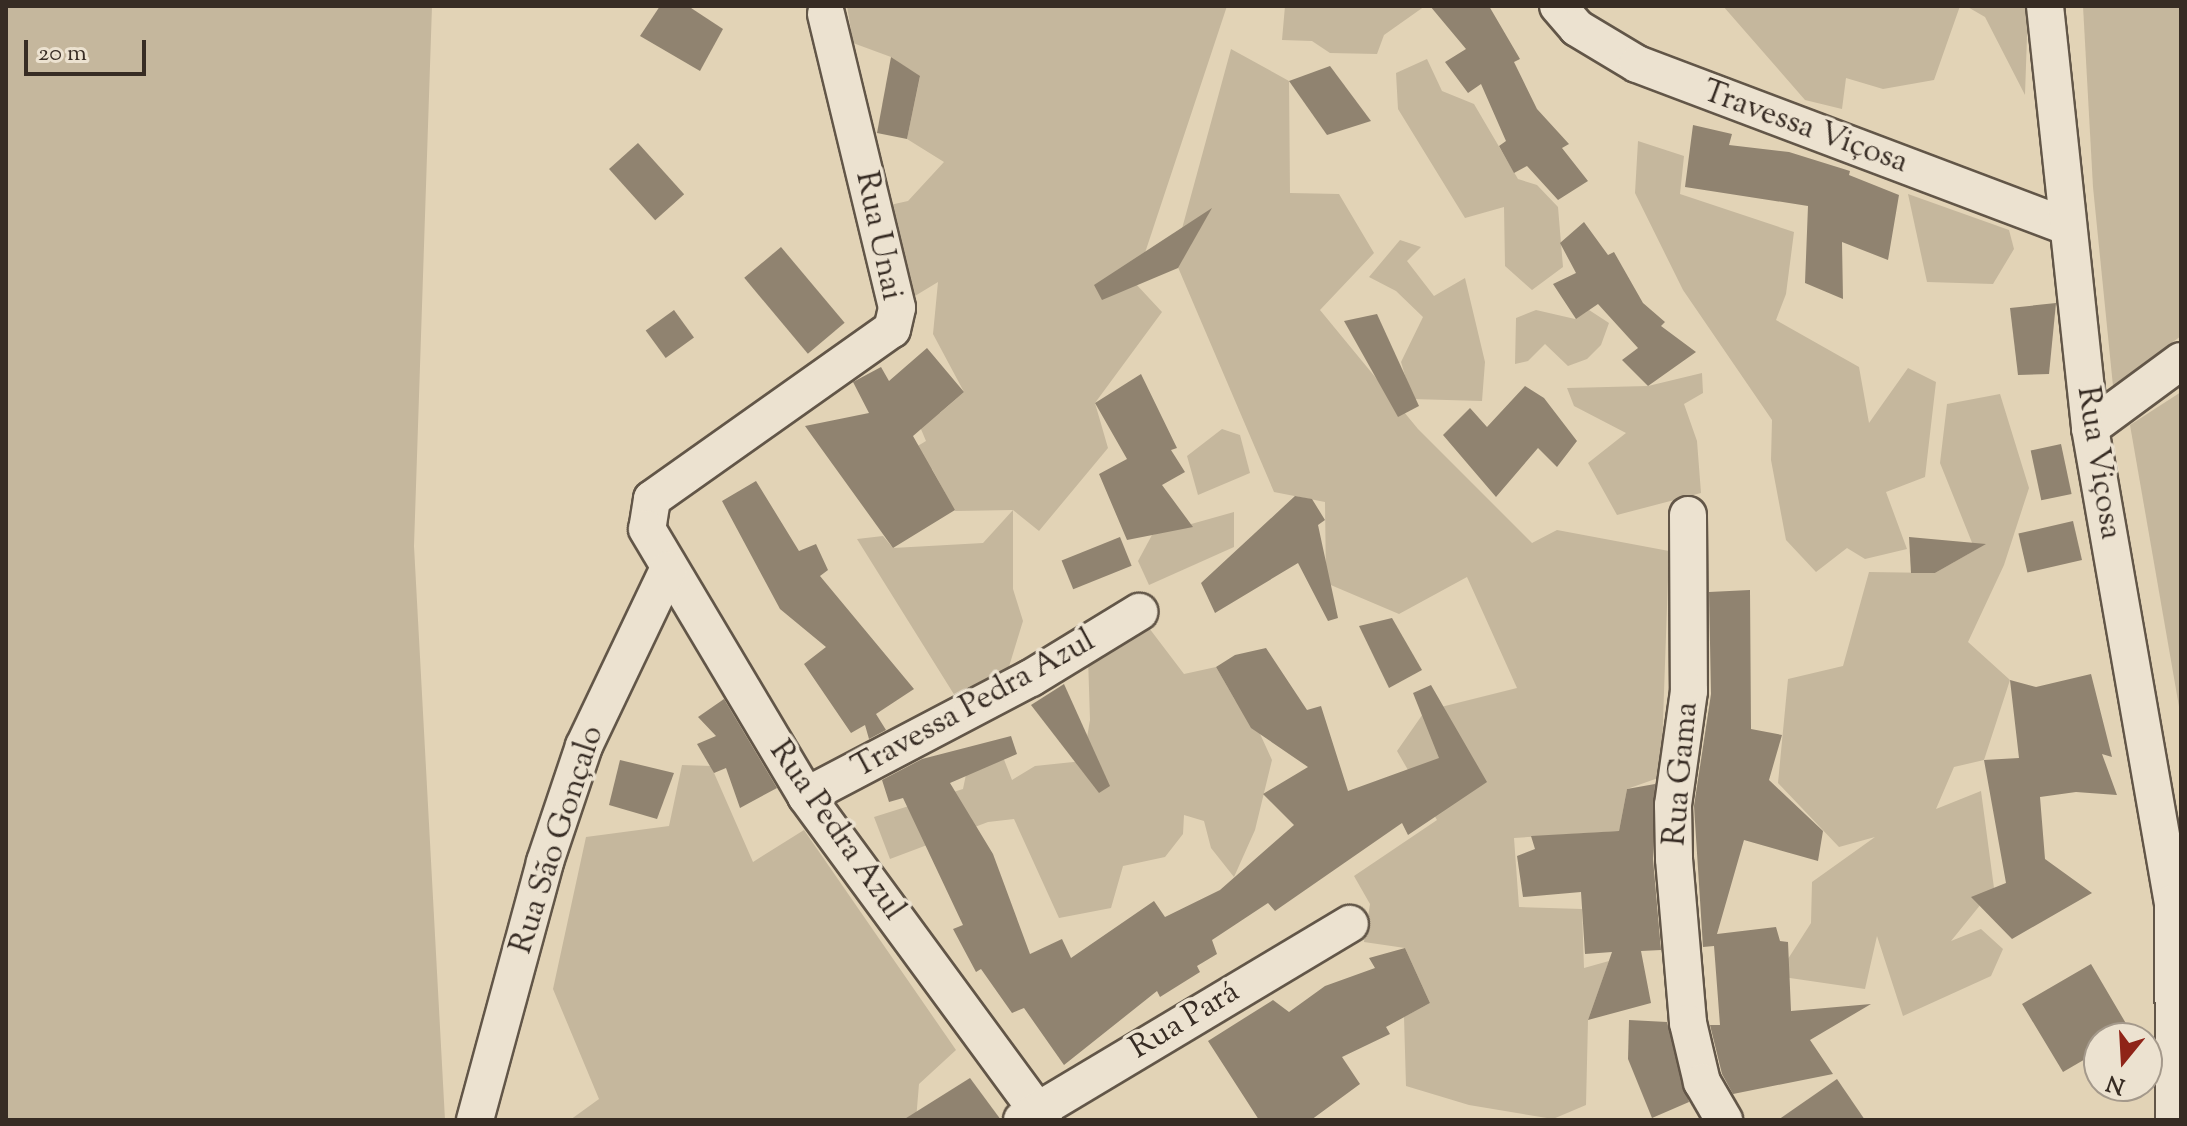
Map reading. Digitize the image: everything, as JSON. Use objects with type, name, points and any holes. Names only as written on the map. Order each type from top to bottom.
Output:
[{"type":"street","name":"Travessa Viçosa","points":[[1558,6],[1577,28],[1637,64],[2065,226]]},
{"type":"street","name":"Rua Viçosa","points":[[2045,6],[2065,226],[2090,428],[2177,908],[2174,1120]]},
{"type":"street","name":"Rua Unai","points":[[647,529],[652,499],[892,329],[897,308],[826,14]]},
{"type":"street","points":[[2090,428],[2181,361]]},
{"type":"street","name":"Rua Gama","points":[[1688,515],[1689,691],[1673,805],[1674,859],[1688,1023],[1702,1082],[1724,1120]]},
{"type":"street","name":"Rua Pedra Azul","points":[[647,529],[668,570],[806,796],[1034,1116]]},
{"type":"street","name":"Rua São Gonçalo","points":[[475,1120],[545,862],[584,746],[668,570]]},
{"type":"street","name":"Travessa Pedra Azul","points":[[806,796],[984,704],[1139,612]]},
{"type":"street","name":"Rua Pará","points":[[1034,1116],[1350,924]]},
{"type":"shaded area","points":[[6,6],[432,6],[414,546],[445,1120],[6,1120]]},
{"type":"shaded area","points":[[847,6],[1227,6],[1135,283],[1162,312],[1095,403],[1108,448],[1039,531],[1013,510],[955,511],[932,469],[881,468],[926,441],[907,396],[919,390],[940,413],[964,392],[933,334],[938,282],[905,302],[881,207],[908,201],[944,162],[907,139],[920,77],[891,57],[853,43]]},
{"type":"shaded area","points":[[1285,6],[1425,6],[1384,35],[1377,54],[1330,53],[1312,41],[1282,40]]},
{"type":"shaded area","points":[[1723,6],[1960,6],[1934,80],[1883,89],[1846,78],[1842,109],[1805,100]]},
{"type":"shaded area","points":[[1966,6],[2028,6],[2025,95],[1985,17]]},
{"type":"shaded area","points":[[2083,6],[2181,6],[2181,336],[2113,386],[2093,187]]},
{"type":"shaded area","points":[[1231,49],[1289,81],[1290,193],[1339,194],[1374,253],[1320,310],[1418,429],[1532,543],[1557,530],[1669,551],[1661,777],[1627,789],[1619,831],[1514,838],[1519,907],[1582,909],[1584,968],[1609,961],[1588,1020],[1586,1105],[1553,1119],[1469,1105],[1406,1086],[1404,1017],[1430,1003],[1405,948],[1364,942],[1370,904],[1354,876],[1437,820],[1397,751],[1425,711],[1517,688],[1467,577],[1399,614],[1326,583],[1325,502],[1274,492],[1174,258]]},
{"type":"shaded area","points":[[1427,59],[1442,91],[1474,104],[1518,179],[1537,185],[1558,207],[1563,267],[1532,290],[1505,266],[1504,207],[1465,218],[1398,109],[1396,73]]},
{"type":"shaded area","points":[[1638,141],[1684,156],[1680,194],[1794,232],[1786,294],[1776,320],[1859,367],[1869,423],[1908,368],[1936,382],[1925,477],[1886,492],[1907,549],[1865,559],[1847,548],[1816,572],[1786,540],[1771,460],[1772,420],[1683,290],[1635,193]]},
{"type":"shaded area","points":[[1908,194],[2009,230],[2014,249],[1993,284],[1927,282]]},
{"type":"shaded area","points":[[1400,240],[1421,247],[1407,261],[1434,296],[1465,278],[1485,362],[1482,401],[1412,399],[1401,362],[1423,317],[1396,291],[1369,277]]},
{"type":"shaded area","points":[[1536,310],[1575,319],[1589,310],[1609,323],[1601,345],[1587,359],[1568,366],[1545,344],[1528,361],[1515,364],[1516,318]]},
{"type":"shaded area","points":[[1702,373],[1703,393],[1684,404],[1697,441],[1701,493],[1617,515],[1588,463],[1626,433],[1574,406],[1567,388],[1648,386]]},
{"type":"shaded area","points":[[2181,392],[2181,718],[2130,425]]},
{"type":"shaded area","points":[[2000,394],[2029,488],[2004,565],[1968,642],[2010,680],[1984,760],[1954,767],[1936,809],[1981,791],[1994,888],[1951,941],[1981,929],[2003,949],[1991,976],[1903,1016],[1877,936],[1865,989],[1777,976],[1811,923],[1812,882],[1875,837],[1839,847],[1778,783],[1788,679],[1843,666],[1869,572],[1935,573],[1975,550],[1940,463],[1947,404]]},
{"type":"shaded area","points":[[1222,429],[1240,435],[1250,473],[1198,495],[1187,456]]},
{"type":"shaded area","points":[[1013,510],[1013,589],[1023,621],[1004,683],[955,696],[857,539],[883,536],[893,548],[983,543]]},
{"type":"shaded area","points":[[1234,512],[1234,547],[1149,585],[1138,561],[1152,535]]},
{"type":"shaded area","points":[[1146,624],[1184,674],[1216,667],[1235,700],[1250,712],[1272,760],[1255,830],[1234,877],[1211,848],[1204,821],[1184,815],[1183,834],[1165,857],[1123,866],[1111,908],[1059,918],[1014,819],[988,822],[890,859],[874,817],[963,789],[969,760],[1003,757],[1012,780],[1035,766],[1083,761],[1090,720],[1088,657]]},
{"type":"shaded area","points":[[682,765],[711,766],[753,862],[804,830],[956,1050],[919,1084],[916,1120],[570,1120],[599,1099],[553,989],[586,837],[669,826]]},
{"type":"building","points":[[660,6],[688,6],[723,29],[700,71],[640,36]]},
{"type":"building","points":[[1430,6],[1489,6],[1520,59],[1514,62],[1537,109],[1569,144],[1562,148],[1588,181],[1558,200],[1527,166],[1514,173],[1499,146],[1506,141],[1481,84],[1468,93],[1445,62],[1466,49]]},
{"type":"building","points":[[891,57],[920,76],[907,139],[877,133]]},
{"type":"building","points":[[1330,66],[1371,121],[1327,135],[1289,81]]},
{"type":"building","points":[[1693,125],[1732,134],[1729,145],[1789,152],[1850,171],[1849,175],[1899,195],[1888,260],[1842,242],[1843,299],[1805,283],[1808,206],[1685,187]]},
{"type":"building","points":[[638,143],[684,194],[655,220],[609,169]]},
{"type":"building","points":[[1212,208],[1178,268],[1102,300],[1094,285]]},
{"type":"building","points":[[1584,222],[1608,255],[1614,252],[1643,303],[1665,322],[1661,326],[1696,352],[1648,386],[1622,360],[1638,348],[1598,304],[1576,319],[1553,284],[1576,273],[1560,243]]},
{"type":"building","points":[[781,247],[845,323],[808,354],[744,278]]},
{"type":"building","points":[[2056,303],[2049,374],[2018,375],[2010,308]]},
{"type":"building","points":[[674,310],[694,338],[666,358],[646,331]]},
{"type":"building","points":[[1377,314],[1419,406],[1398,417],[1344,321]]},
{"type":"building","points":[[927,348],[964,392],[913,436],[955,510],[893,548],[805,426],[869,413],[853,382],[881,367],[889,381]]},
{"type":"building","points":[[1141,374],[1177,448],[1171,450],[1185,472],[1162,485],[1193,527],[1127,540],[1099,474],[1127,459],[1095,403]]},
{"type":"building","points":[[1525,386],[1544,398],[1577,441],[1557,467],[1538,448],[1496,497],[1443,435],[1470,408],[1487,427]]},
{"type":"building","points":[[2061,444],[2072,494],[2041,500],[2031,450]]},
{"type":"building","points":[[756,481],[799,551],[816,544],[828,570],[820,576],[914,689],[876,714],[886,730],[869,739],[865,725],[851,733],[804,664],[826,647],[780,609],[722,501]]},
{"type":"building","points":[[1295,496],[1312,499],[1325,520],[1318,525],[1338,618],[1328,621],[1298,563],[1215,613],[1201,583]]},
{"type":"building","points":[[2073,521],[2082,560],[2027,573],[2018,534]]},
{"type":"building","points":[[1120,537],[1132,566],[1073,589],[1062,561]]},
{"type":"building","points":[[1909,537],[1986,544],[1935,573],[1911,573]]},
{"type":"building","points":[[1750,590],[1751,729],[1782,735],[1769,780],[1823,831],[1818,861],[1744,840],[1717,934],[1776,927],[1780,941],[1788,942],[1791,1011],[1871,1004],[1810,1040],[1833,1074],[1733,1094],[1722,1074],[1710,1025],[1720,1025],[1714,946],[1703,947],[1694,806],[1711,694],[1709,592]]},
{"type":"building","points":[[1392,618],[1422,670],[1389,688],[1359,626]]},
{"type":"building","points":[[1266,648],[1307,710],[1321,706],[1348,791],[1439,758],[1413,693],[1431,685],[1487,782],[1408,835],[1402,823],[1275,911],[1268,903],[1212,940],[1217,954],[1197,966],[1200,972],[1160,997],[1157,991],[1064,1065],[1024,1008],[1012,1013],[981,969],[976,972],[953,929],[963,925],[903,798],[889,802],[882,780],[922,759],[1011,736],[1017,754],[950,783],[993,854],[1030,954],[1062,939],[1071,958],[1154,901],[1165,917],[1220,890],[1294,825],[1263,794],[1308,767],[1251,728],[1216,667],[1235,655]]},
{"type":"building","points":[[2091,674],[2112,757],[2102,754],[2117,795],[2076,792],[2040,797],[2045,859],[2092,893],[2012,939],[1971,897],[2006,883],[1984,760],[2019,758],[2010,680],[2036,687]]},
{"type":"building","points":[[1064,684],[1110,786],[1099,793],[1031,705]]},
{"type":"building","points":[[724,699],[777,788],[740,808],[726,768],[714,773],[697,744],[716,736],[698,717]]},
{"type":"building","points":[[620,760],[674,773],[657,819],[609,805]]},
{"type":"building","points":[[1655,784],[1653,859],[1661,950],[1641,951],[1651,1003],[1588,1020],[1612,952],[1585,954],[1581,892],[1523,897],[1517,856],[1535,849],[1531,836],[1619,831],[1627,789]]},
{"type":"building","points":[[1405,948],[1430,1003],[1386,1027],[1390,1034],[1342,1057],[1360,1084],[1311,1120],[1259,1120],[1208,1041],[1273,1000],[1289,1012],[1325,986],[1375,968],[1369,958]]},
{"type":"building","points":[[2091,964],[2125,1022],[2083,1022],[2083,1060],[2063,1072],[2022,1004]]},
{"type":"building","points":[[1629,1020],[1667,1022],[1689,1102],[1652,1118],[1628,1059]]},
{"type":"building","points":[[970,1078],[1001,1120],[903,1120]]},
{"type":"building","points":[[1837,1079],[1865,1120],[1778,1120]]}]
